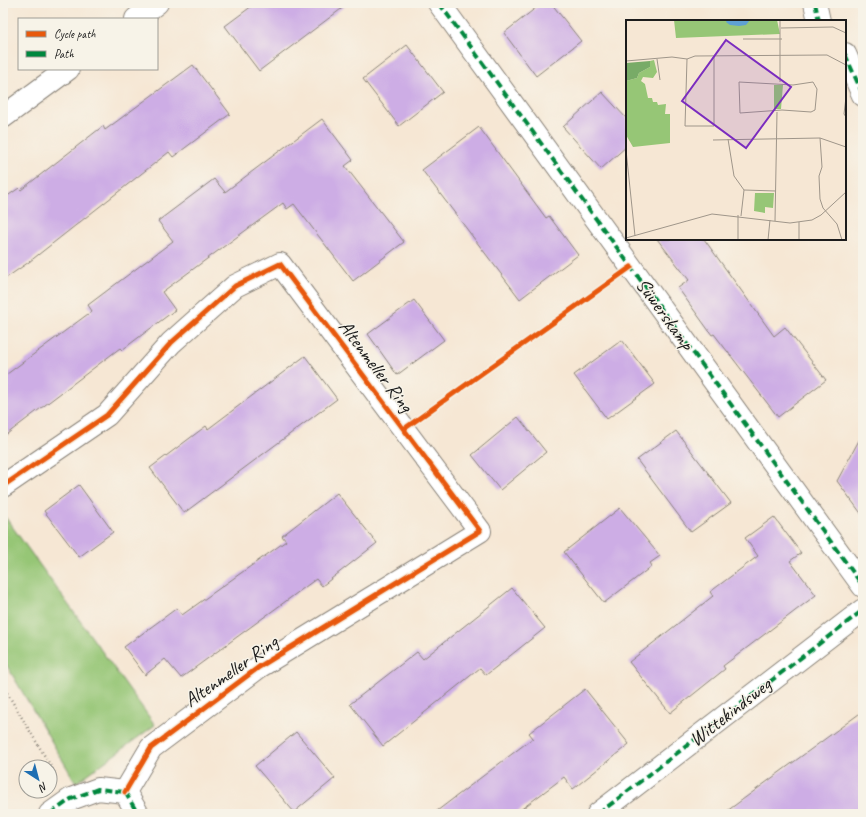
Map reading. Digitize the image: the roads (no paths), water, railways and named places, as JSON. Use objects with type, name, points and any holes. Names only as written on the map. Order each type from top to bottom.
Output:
[{"type":"street","points":[[137,18],[157,3]]},
{"type":"street","name":"Süwerskamp","points":[[439,3],[863,586]]},
{"type":"street","points":[[814,3],[819,20]]},
{"type":"street","points":[[846,56],[863,95]]},
{"type":"street","points":[[3,117],[67,70]]},
{"type":"street","name":"Altenmeller Ring","points":[[3,486],[107,415],[171,343],[235,286],[280,264],[480,531],[259,667],[151,748],[125,792]]},
{"type":"street","name":"Wittekindsweg","points":[[598,814],[863,610]]},
{"type":"street","points":[[50,814],[70,799],[98,789],[125,792],[138,814]]}]
